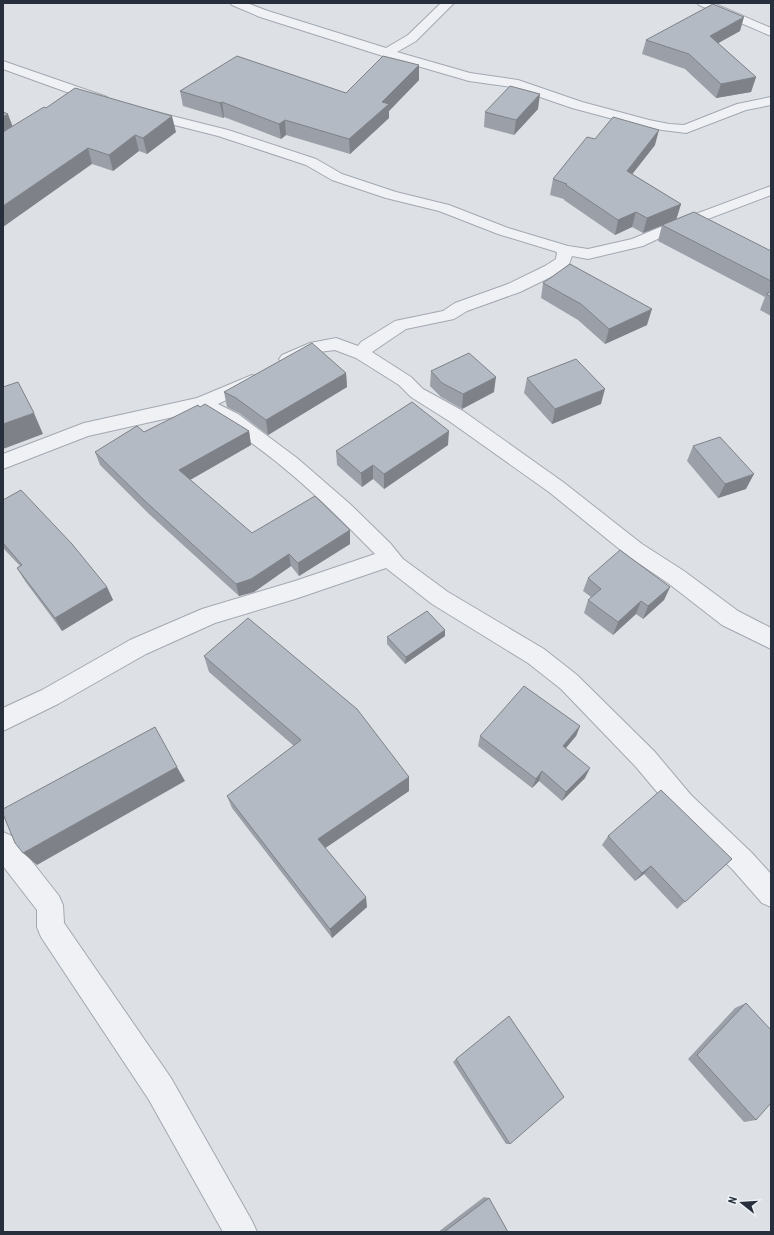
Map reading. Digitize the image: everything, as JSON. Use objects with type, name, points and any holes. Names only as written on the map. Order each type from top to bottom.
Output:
[{"type":"street","points":[[236,3],[264,14],[387,53],[469,77],[513,83],[577,105],[647,124],[686,129],[742,107],[771,101]]},
{"type":"street","points":[[387,53],[412,38],[448,3]]},
{"type":"street","points":[[702,3],[771,32]]},
{"type":"street","points":[[3,65],[114,104]]},
{"type":"street","points":[[71,102],[84,94]]},
{"type":"street","points":[[129,109],[223,133],[312,162],[338,177],[391,195],[444,208],[503,231],[566,250],[588,254],[637,243],[663,231],[767,194]]},
{"type":"street","points":[[362,354],[372,343],[401,326],[448,314],[461,307],[514,288],[551,270],[563,261],[566,250]]},
{"type":"street","points":[[3,462],[84,430],[202,404],[251,382],[295,354],[316,347],[336,344],[362,354],[405,381],[417,393],[456,416],[556,487],[635,550],[676,577],[718,610],[730,618],[771,639]]},
{"type":"street","points":[[202,404],[231,419],[290,463],[343,509],[396,566],[440,598],[536,656],[569,682],[646,759],[682,803],[742,861],[771,894]]},
{"type":"street","points":[[3,720],[50,697],[138,647],[210,615],[295,590],[390,558]]},
{"type":"street","points":[[3,846],[50,905],[51,927],[160,1089],[240,1232]]},
{"type":"building","points":[[713,4],[744,17],[710,36],[756,77],[721,84],[689,54],[646,40]]},
{"type":"building","points":[[237,56],[346,93],[383,56],[419,65],[382,102],[389,104],[349,139],[285,120],[279,124],[222,102],[220,103],[180,91]]},
{"type":"building","points":[[510,86],[540,94],[516,120],[485,112]]},
{"type":"building","points":[[75,88],[172,116],[143,138],[135,135],[109,155],[88,148],[3,206],[3,132],[44,107],[46,108]]},
{"type":"building","points":[[3,112],[8,114],[3,117]]},
{"type":"building","points":[[613,117],[659,130],[627,171],[681,204],[647,218],[636,212],[618,220],[566,185],[567,184],[553,179],[587,137],[595,139]]},
{"type":"building","points":[[694,212],[771,251],[771,281],[662,225]]},
{"type":"building","points":[[570,264],[652,309],[609,329],[581,304],[543,283]]},
{"type":"building","points":[[771,291],[771,297],[766,294]]},
{"type":"building","points":[[312,343],[346,373],[266,420],[236,398],[224,392]]},
{"type":"building","points":[[469,353],[496,377],[463,394],[442,383],[431,371]]},
{"type":"building","points":[[576,359],[605,389],[555,409],[527,378]]},
{"type":"building","points":[[18,382],[34,413],[3,424],[3,387]]},
{"type":"building","points":[[412,402],[449,431],[384,474],[373,465],[361,473],[336,451]]},
{"type":"building","points":[[205,404],[249,431],[179,470],[252,533],[315,496],[350,530],[298,563],[289,554],[251,579],[236,584],[145,501],[95,452],[137,426],[144,432],[198,405],[200,407]]},
{"type":"building","points":[[720,437],[754,474],[725,484],[693,446]]},
{"type":"building","points":[[21,490],[72,544],[107,587],[55,618],[17,568],[22,565],[3,543],[3,500]]},
{"type":"building","points":[[620,550],[670,587],[648,606],[641,601],[618,622],[588,600],[601,589],[588,578]]},
{"type":"building","points":[[427,611],[445,630],[406,657],[387,637]]},
{"type":"building","points":[[248,618],[357,709],[409,777],[318,839],[366,897],[330,929],[227,796],[301,740],[204,656]]},
{"type":"building","points":[[524,686],[580,726],[563,746],[590,768],[566,792],[542,771],[536,779],[480,736]]},
{"type":"building","points":[[155,727],[177,767],[23,853],[15,843],[3,814],[3,809]]},
{"type":"building","points":[[661,790],[732,859],[685,902],[651,866],[642,873],[608,836]]},
{"type":"building","points":[[746,1003],[771,1030],[771,1103],[756,1120],[697,1055]]},
{"type":"building","points":[[509,1016],[564,1097],[510,1144],[456,1059]]},
{"type":"building","points":[[489,1198],[508,1232],[444,1232]]}]
